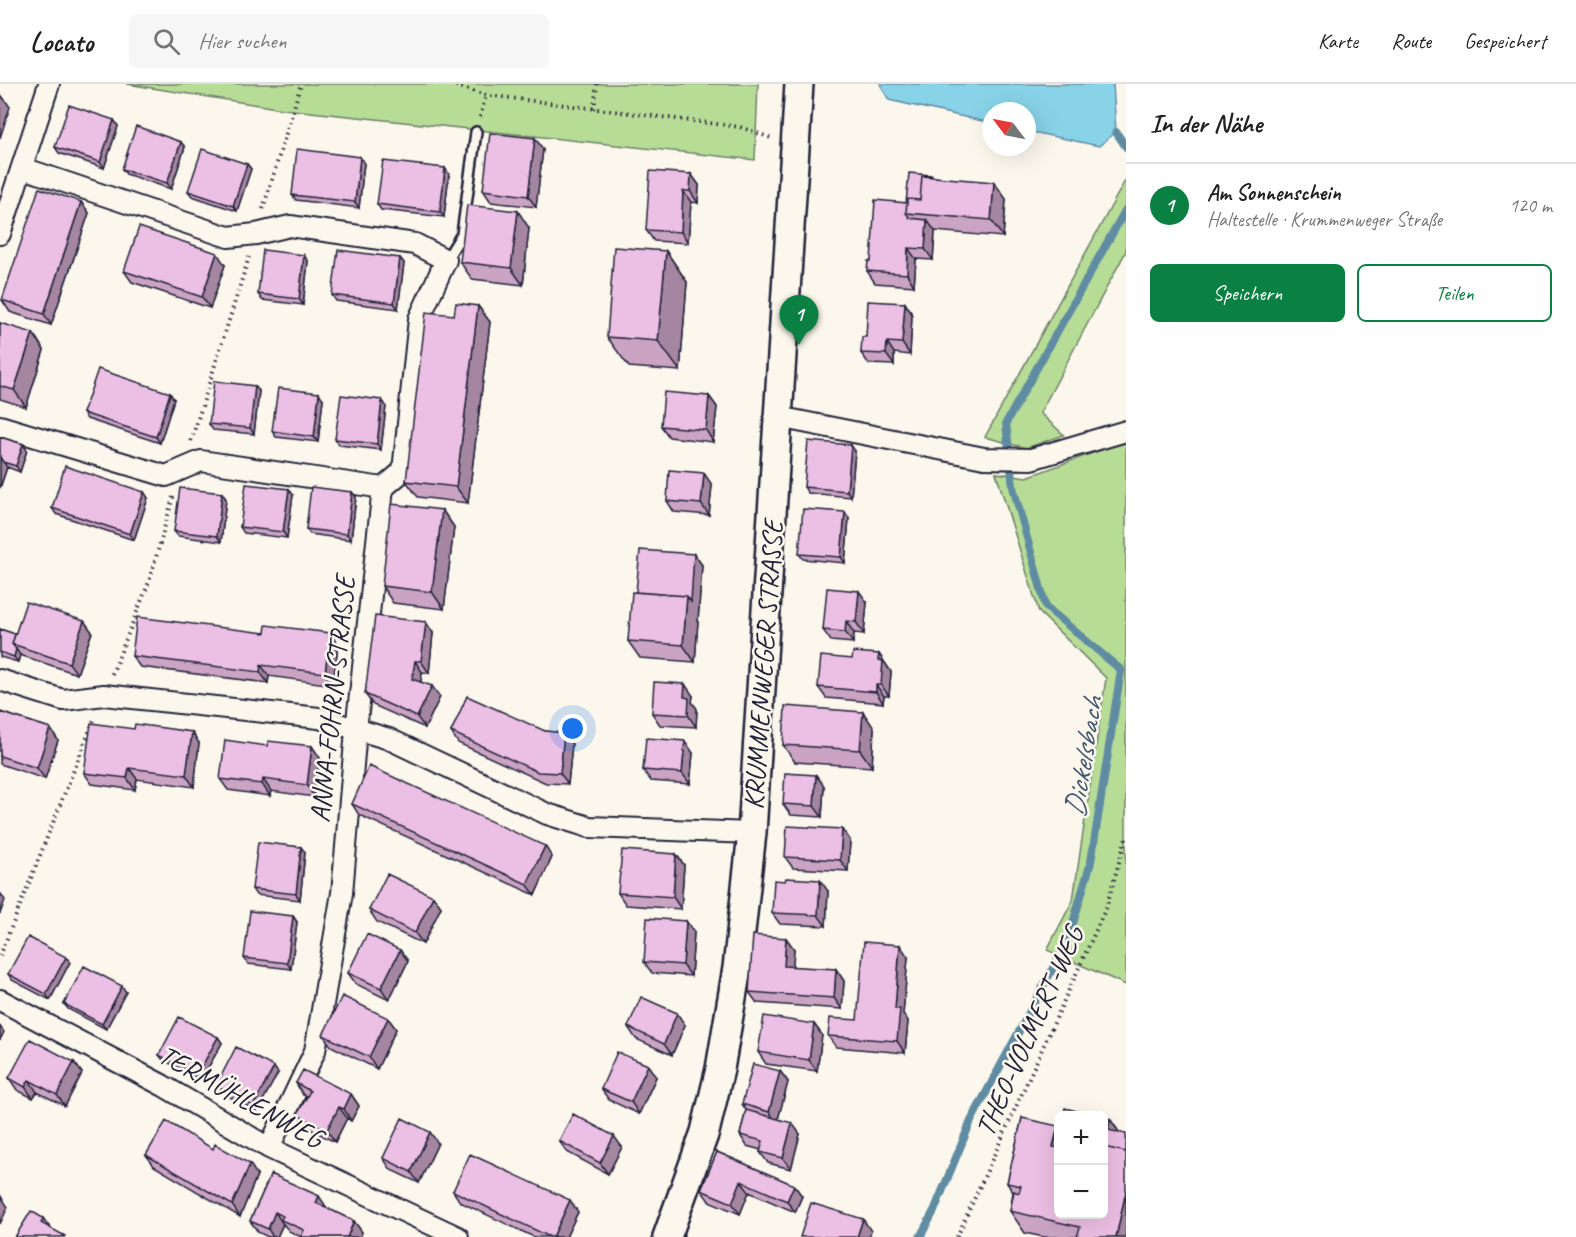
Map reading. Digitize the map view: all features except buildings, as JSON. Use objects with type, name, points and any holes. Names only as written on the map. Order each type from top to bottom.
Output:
[{"type":"main road","name":"KRUMMENWEGER STRASSE","points":[[668,1237],[705,1132],[720,1070],[737,968],[752,833],[799,84]]},
{"type":"street","points":[[0,234],[49,84]]},
{"type":"street","points":[[0,426],[166,476],[201,461],[383,488],[403,471],[419,319],[446,260],[415,244],[290,226],[256,234],[228,237],[23,168]]},
{"type":"street","points":[[778,417],[984,458],[1032,459],[1126,431]]},
{"type":"street","name":"ANNA-FOHRN-STRASSE","points":[[269,1148],[315,1051],[342,893],[356,730],[383,488]]},
{"type":"street","points":[[0,680],[63,700],[104,695],[319,718],[388,739],[547,814],[589,827],[752,833]]},
{"type":"street","name":"TERMÜHLENWEG","points":[[0,999],[162,1085],[269,1148],[458,1237]]},
{"type":"lane","points":[[446,260],[462,234],[476,132]]},
{"type":"path","points":[[0,956],[149,582],[301,84]]},
{"type":"path","points":[[450,84],[486,94],[740,127],[771,138]]},
{"type":"path","points":[[594,109],[597,84]]},
{"type":"path","points":[[476,132],[486,94]]},
{"type":"path","name":"THEO-VOLMERT-WEG","points":[[957,1237],[1106,908],[1126,838]]},
{"type":"green space","points":[[127,84],[758,84],[755,160],[283,109]]},
{"type":"green space","points":[[1126,179],[1126,251],[1040,413],[1064,435],[1026,448],[985,437]]},
{"type":"green space","points":[[1126,441],[1126,985],[1047,950],[1073,900],[1106,678],[1039,612],[996,473],[1027,477]]},
{"type":"water","points":[[880,84],[1113,84],[1116,132],[1099,146],[1036,133],[1036,102],[982,102],[982,121],[889,100]]},
{"type":"waterway","points":[[1116,132],[1126,147]]},
{"type":"waterway","name":"Dickelsbach","points":[[920,1237],[934,1211],[971,1121],[1068,940],[1091,862],[1121,670],[1046,607],[1013,487],[1006,423],[1126,209]]},
{"type":"place","name":"Am Sonnenschein","points":[[799,345]]}]
